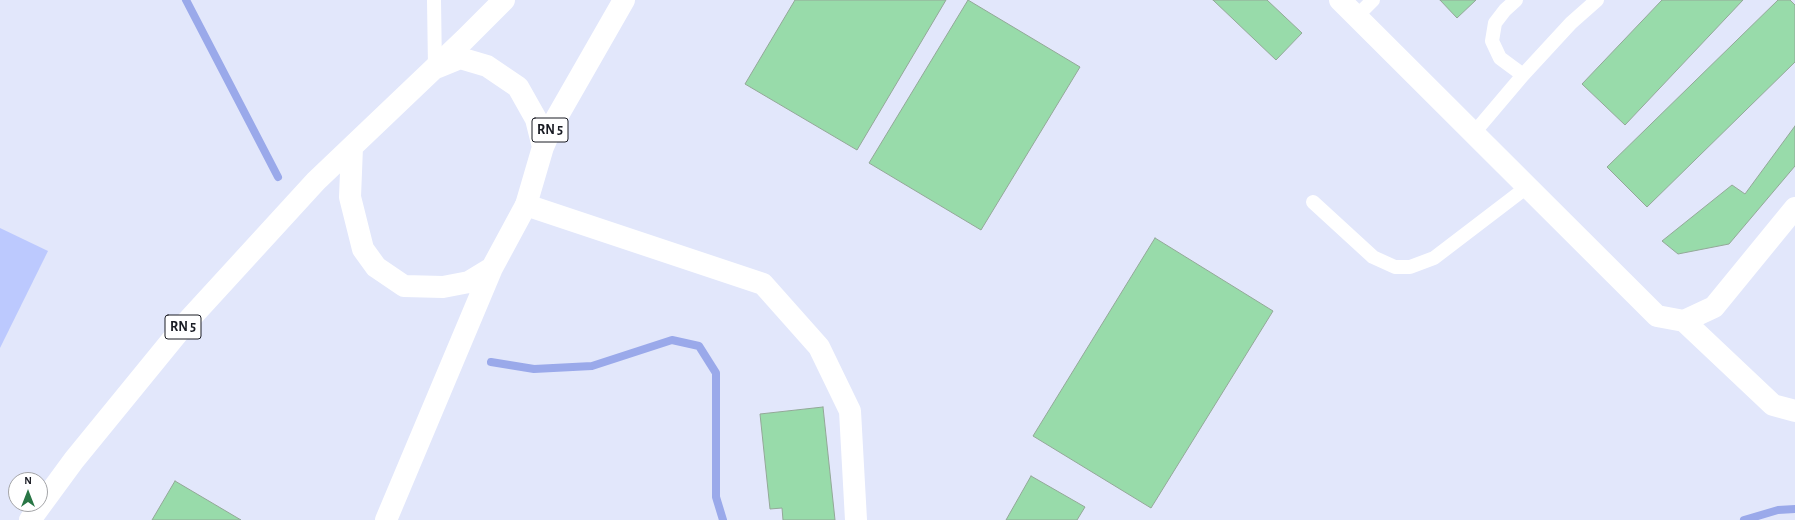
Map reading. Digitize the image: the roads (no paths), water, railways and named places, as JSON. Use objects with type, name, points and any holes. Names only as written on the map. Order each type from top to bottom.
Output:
[{"type":"main road","name":"RN 5","points":[[30,520],[74,460],[185,324],[316,181],[504,0]]},
{"type":"main road","name":"RN 5","points":[[386,520],[492,268],[526,205],[543,147],[553,124],[624,0]]},
{"type":"main road","points":[[1340,0],[1657,316],[1684,321],[1773,405],[1795,411]]},
{"type":"main road","points":[[435,68],[460,58],[487,66],[518,87],[536,119],[543,147]]},
{"type":"main road","points":[[352,147],[350,197],[363,249],[376,267],[404,286],[443,287],[469,282],[492,268]]},
{"type":"main road","points":[[526,205],[762,284],[819,347],[850,411],[856,520]]},
{"type":"main road","points":[[1684,321],[1714,307],[1795,208]]},
{"type":"lane","points":[[434,0],[435,68]]},
{"type":"lane","points":[[1357,16],[1372,0]]},
{"type":"lane","points":[[1516,0],[1505,10],[1495,23],[1492,41],[1500,58],[1523,75]]},
{"type":"lane","points":[[1474,134],[1523,75],[1571,24],[1597,0]]},
{"type":"lane","points":[[1313,202],[1373,257],[1395,267],[1410,267],[1434,258],[1527,187]]},
{"type":"waterway","points":[[186,0],[278,177]]},
{"type":"waterway","points":[[491,362],[534,369],[592,366],[672,340],[699,346],[716,373],[716,497],[723,520]]},
{"type":"waterway","points":[[1744,520],[1778,510],[1795,509]]}]
